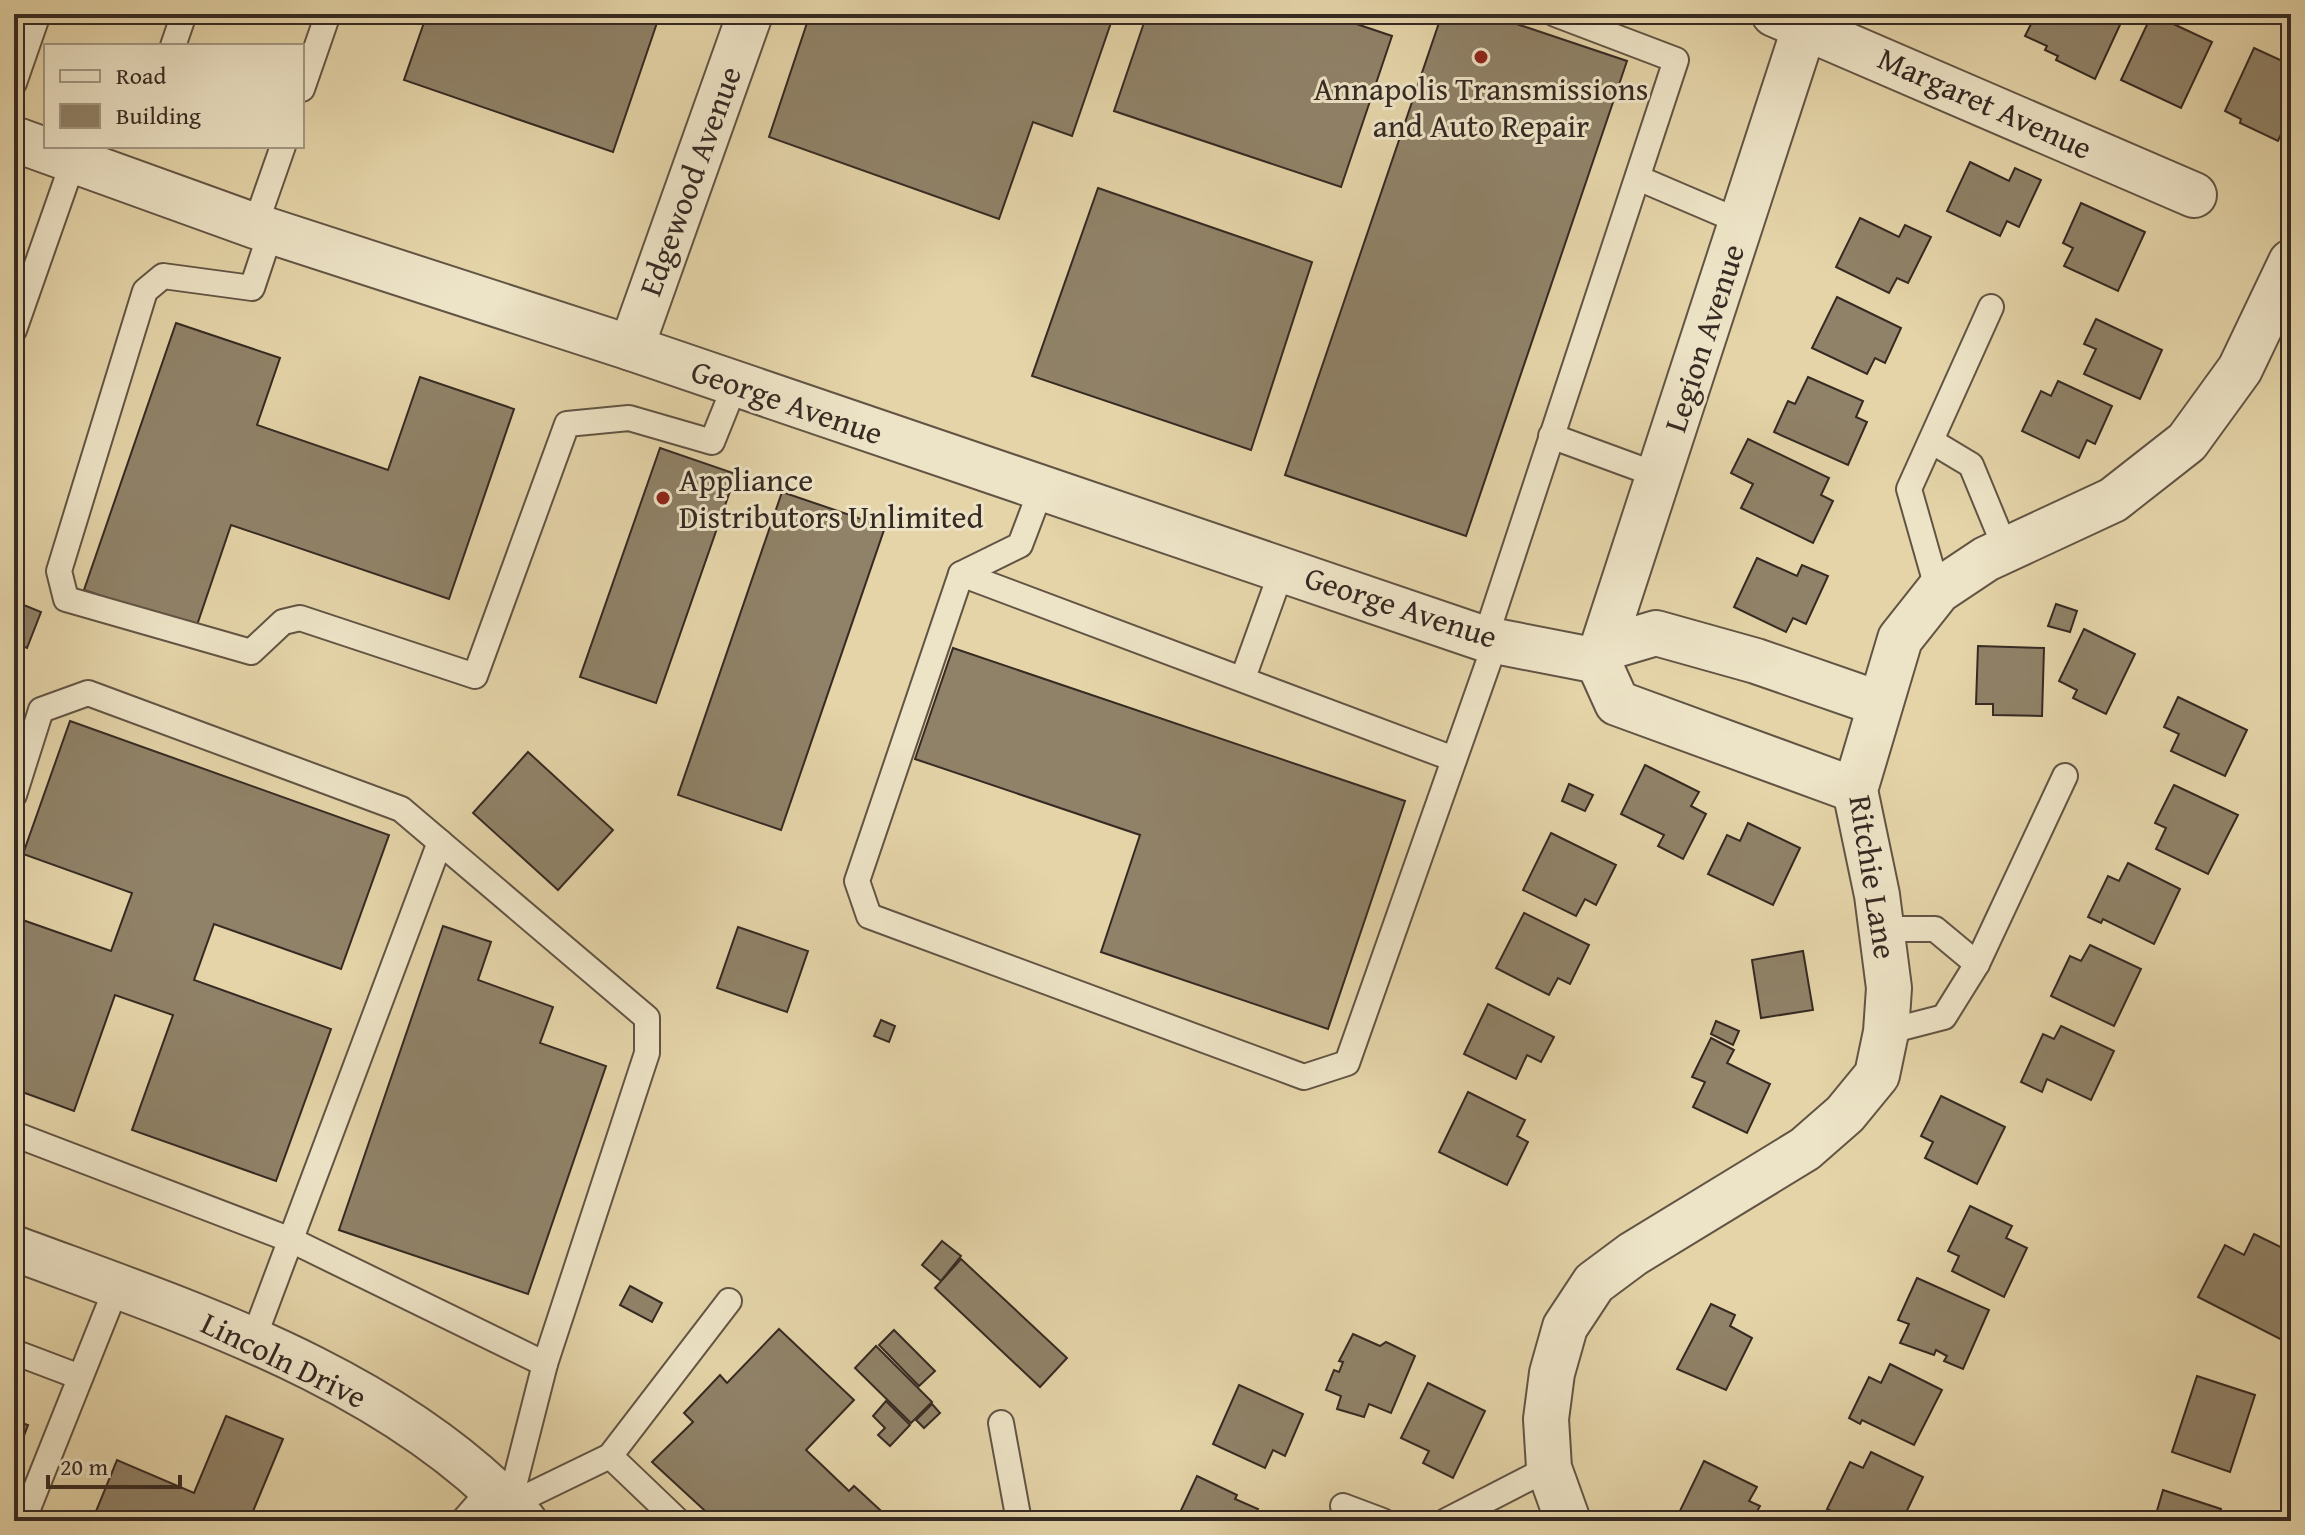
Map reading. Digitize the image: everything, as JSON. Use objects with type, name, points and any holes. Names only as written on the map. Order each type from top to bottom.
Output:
[{"type":"street","name":"Edgewood Avenue","points":[[631,348],[750,14]]},
{"type":"street","name":"Margaret Avenue","points":[[1796,18],[2194,195]]},
{"type":"street","name":"Legion Avenue","points":[[1600,655],[1741,222],[1796,18]]},
{"type":"street","name":"George Avenue","points":[[14,139],[263,228],[631,348],[1491,640],[1600,655]]},
{"type":"street","name":"Ritchie Lane","points":[[1568,1521],[1549,1468],[1546,1419],[1552,1373],[1565,1327],[1594,1283],[1633,1254],[1805,1149],[1845,1114],[1877,1075],[1886,1032],[1889,988],[1882,929],[1855,790],[1900,639],[1938,591],[1986,559],[2113,500],[2187,442],[2240,369],[2291,262]]},
{"type":"street","points":[[1855,790],[1617,703],[1600,655],[1656,633],[1756,661],[1880,704]]},
{"type":"street","name":"Lincoln Drive","points":[[14,1248],[253,1340],[410,1423],[497,1509]]},
{"type":"lane","points":[[14,83],[38,14]]},
{"type":"lane","points":[[174,44],[184,14]]},
{"type":"lane","points":[[304,83],[328,14]]},
{"type":"lane","points":[[1042,487],[1020,545],[961,574],[857,881],[869,916],[1304,1077],[1347,1063],[1454,759],[1551,436],[1676,60],[1555,14]]},
{"type":"lane","points":[[283,148],[252,288],[163,276],[145,291],[59,571],[66,599],[251,652],[283,622],[300,618],[475,676],[567,424],[629,418],[712,442],[735,385]]},
{"type":"lane","points":[[14,330],[73,162]]},
{"type":"lane","points":[[1638,178],[1741,222]]},
{"type":"lane","points":[[1938,591],[1909,489],[1991,307]]},
{"type":"lane","points":[[1551,436],[1660,476]]},
{"type":"lane","points":[[1931,441],[1971,465],[2006,550]]},
{"type":"lane","points":[[1243,678],[1283,567]]},
{"type":"lane","points":[[961,574],[1454,759]]},
{"type":"lane","points":[[14,795],[41,710],[88,693],[401,809],[647,1018],[647,1053],[497,1509]]},
{"type":"lane","points":[[1886,1032],[1944,1017],[1977,964],[2065,776]]},
{"type":"lane","points":[[253,1340],[440,842]]},
{"type":"lane","points":[[1882,929],[1935,929],[1977,964]]},
{"type":"lane","points":[[14,1134],[291,1240],[545,1364]]},
{"type":"lane","points":[[23,1521],[117,1286]]},
{"type":"lane","points":[[497,1509],[610,1456],[729,1301]]},
{"type":"lane","points":[[14,1352],[80,1377]]},
{"type":"lane","points":[[1001,1423],[1019,1521]]},
{"type":"lane","points":[[610,1456],[678,1521]]},
{"type":"lane","points":[[1446,1521],[1549,1468]]},
{"type":"lane","points":[[1343,1506],[1383,1521]]},
{"type":"building","points":[[427,14],[660,14],[613,152],[404,80]]},
{"type":"building","points":[[810,14],[1114,14],[1072,136],[1033,122],[999,219],[769,137]]},
{"type":"building","points":[[1147,14],[1327,14],[1392,36],[1341,187],[1114,111]]},
{"type":"building","points":[[1442,14],[1487,14],[1627,61],[1466,536],[1285,475]]},
{"type":"building","points":[[2036,14],[2125,14],[2095,79],[2056,60],[2058,56],[2045,50],[2047,46],[2025,36]]},
{"type":"building","points":[[2152,14],[2212,42],[2181,108],[2121,80]]},
{"type":"building","points":[[2254,48],[2291,65],[2291,112],[2278,141],[2240,123],[2241,119],[2225,111]]},
{"type":"building","points":[[1970,162],[2009,181],[2015,168],[2041,180],[2019,227],[2007,221],[2000,236],[1947,211]]},
{"type":"building","points":[[1098,188],[1312,262],[1251,450],[1032,376]]},
{"type":"building","points":[[2081,203],[2145,232],[2118,291],[2064,266],[2073,248],[2063,243]]},
{"type":"building","points":[[1860,218],[1899,237],[1905,225],[1931,237],[1908,283],[1897,278],[1889,293],[1836,267]]},
{"type":"building","points":[[1837,297],[1901,328],[1885,363],[1875,358],[1867,374],[1812,348]]},
{"type":"building","points":[[2096,319],[2162,350],[2140,399],[2084,374],[2096,349],[2084,344]]},
{"type":"building","points":[[176,323],[280,358],[257,425],[388,470],[420,377],[514,409],[449,599],[231,525],[196,628],[84,590]]},
{"type":"building","points":[[1808,377],[1863,401],[1856,417],[1867,422],[1848,465],[1774,432],[1788,401],[1795,404]]},
{"type":"building","points":[[2058,381],[2112,406],[2095,444],[2087,440],[2079,458],[2022,431],[2041,391],[2051,396]]},
{"type":"building","points":[[1748,439],[1829,478],[1821,495],[1833,501],[1813,543],[1741,508],[1753,484],[1731,473]]},
{"type":"building","points":[[660,448],[736,474],[656,703],[580,677]]},
{"type":"building","points":[[782,492],[885,527],[781,830],[678,795]]},
{"type":"building","points":[[1757,558],[1797,576],[1802,565],[1828,576],[1806,624],[1793,618],[1786,632],[1734,607]]},
{"type":"building","points":[[14,601],[41,612],[27,648],[14,642]]},
{"type":"building","points":[[2056,604],[2077,611],[2070,632],[2048,626]]},
{"type":"building","points":[[2084,629],[2135,654],[2106,714],[2073,698],[2077,690],[2059,681]]},
{"type":"building","points":[[1978,646],[2044,648],[2042,716],[1993,715],[1993,704],[1976,704]]},
{"type":"building","points":[[953,648],[1405,801],[1328,1029],[1101,952],[1140,835],[915,759]]},
{"type":"building","points":[[2178,697],[2247,730],[2225,776],[2171,751],[2179,734],[2164,727]]},
{"type":"building","points":[[70,721],[389,835],[341,969],[214,924],[194,980],[331,1029],[276,1181],[132,1130],[173,1015],[115,995],[74,1111],[14,1089],[14,917],[111,951],[132,893],[23,854]]},
{"type":"building","points":[[528,752],[613,830],[558,890],[473,813]]},
{"type":"building","points":[[1645,765],[1699,792],[1691,806],[1706,814],[1683,859],[1658,846],[1664,835],[1621,814]]},
{"type":"building","points":[[1569,784],[1593,795],[1585,811],[1562,801]]},
{"type":"building","points":[[2174,785],[2238,815],[2208,874],[2156,849],[2166,828],[2155,823]]},
{"type":"building","points":[[1748,823],[1800,848],[1773,905],[1708,874],[1727,835],[1740,841]]},
{"type":"building","points":[[1551,833],[1616,865],[1596,905],[1585,899],[1576,916],[1523,890]]},
{"type":"building","points":[[2128,863],[2180,889],[2154,944],[2103,919],[2101,923],[2088,917],[2108,876],[2119,881]]},
{"type":"building","points":[[1524,913],[1589,945],[1570,984],[1558,978],[1549,995],[1496,968]]},
{"type":"building","points":[[443,926],[491,942],[478,980],[553,1007],[540,1043],[606,1066],[528,1294],[339,1230]]},
{"type":"building","points":[[738,927],[808,951],[787,1012],[717,988]]},
{"type":"building","points":[[2090,945],[2141,969],[2114,1026],[2051,996],[2070,956],[2081,961]]},
{"type":"building","points":[[1803,951],[1813,1010],[1761,1018],[1752,960]]},
{"type":"building","points":[[1488,1004],[1554,1037],[1541,1062],[1527,1055],[1516,1079],[1464,1054]]},
{"type":"building","points":[[881,1020],[895,1026],[889,1042],[874,1036]]},
{"type":"building","points":[[1716,1021],[1739,1031],[1733,1045],[1711,1034]]},
{"type":"building","points":[[2061,1026],[2114,1051],[2091,1100],[2047,1079],[2042,1092],[2021,1082],[2043,1034],[2054,1039]]},
{"type":"building","points":[[1711,1038],[1734,1050],[1727,1063],[1770,1084],[1747,1133],[1693,1107],[1705,1082],[1692,1077]]},
{"type":"building","points":[[1468,1092],[1525,1120],[1517,1136],[1528,1142],[1507,1185],[1439,1152]]},
{"type":"building","points":[[1941,1096],[2005,1127],[1977,1184],[1925,1158],[1933,1142],[1921,1136]]},
{"type":"building","points":[[1970,1206],[2012,1226],[2006,1238],[2027,1248],[2004,1297],[1952,1271],[1959,1256],[1948,1251]]},
{"type":"building","points":[[2254,1234],[2291,1252],[2291,1333],[2286,1342],[2198,1297],[2225,1245],[2244,1255]]},
{"type":"building","points":[[942,1241],[961,1256],[941,1281],[922,1265]]},
{"type":"building","points":[[961,1259],[1067,1358],[1040,1387],[935,1288]]},
{"type":"building","points":[[1917,1278],[1989,1310],[1963,1369],[1944,1361],[1947,1356],[1936,1350],[1934,1355],[1900,1343],[1909,1324],[1898,1320]]},
{"type":"building","points":[[630,1286],[662,1303],[652,1322],[620,1305]]},
{"type":"building","points":[[1711,1304],[1735,1315],[1730,1326],[1752,1338],[1726,1390],[1677,1369]]},
{"type":"building","points":[[779,1329],[854,1400],[806,1450],[849,1491],[854,1486],[892,1521],[716,1521],[652,1462],[693,1422],[684,1413],[720,1375],[727,1383]]},
{"type":"building","points":[[894,1330],[935,1371],[919,1386],[879,1345]]},
{"type":"building","points":[[1353,1334],[1380,1346],[1386,1342],[1415,1356],[1391,1413],[1369,1404],[1364,1417],[1337,1409],[1341,1396],[1326,1390],[1334,1370],[1339,1372],[1343,1362],[1339,1361]]},
{"type":"building","points":[[876,1346],[932,1402],[911,1423],[855,1368]]},
{"type":"building","points":[[1890,1364],[1942,1390],[1914,1445],[1862,1420],[1860,1424],[1849,1418],[1869,1377],[1881,1383]]},
{"type":"building","points":[[2197,1376],[2255,1395],[2230,1472],[2172,1452]]},
{"type":"building","points":[[1428,1383],[1485,1411],[1453,1478],[1423,1463],[1429,1451],[1401,1438]]},
{"type":"building","points":[[1239,1385],[1303,1414],[1285,1456],[1273,1450],[1265,1468],[1213,1444]]},
{"type":"building","points":[[886,1401],[910,1425],[890,1446],[878,1435],[885,1428],[873,1416]]},
{"type":"building","points":[[932,1404],[940,1413],[924,1428],[916,1420]]},
{"type":"building","points":[[226,1416],[283,1439],[249,1521],[92,1521],[117,1460],[194,1493]]},
{"type":"building","points":[[14,1420],[28,1425],[14,1462]]},
{"type":"building","points":[[1871,1452],[1923,1477],[1902,1521],[1850,1521],[1827,1509],[1850,1462],[1863,1468]]},
{"type":"building","points":[[1704,1461],[1757,1487],[1749,1501],[1760,1506],[1752,1521],[1685,1521],[1677,1517]]},
{"type":"building","points":[[1197,1476],[1258,1509],[1252,1521],[1176,1521]]},
{"type":"building","points":[[2163,1490],[2221,1509],[2217,1521],[2154,1521]]},
{"type":"place","name":"Annapolis Transmissions and Auto Repair","points":[[1481,57]]},
{"type":"place","name":"Appliance Distributors Unlimited","points":[[663,498]]}]
